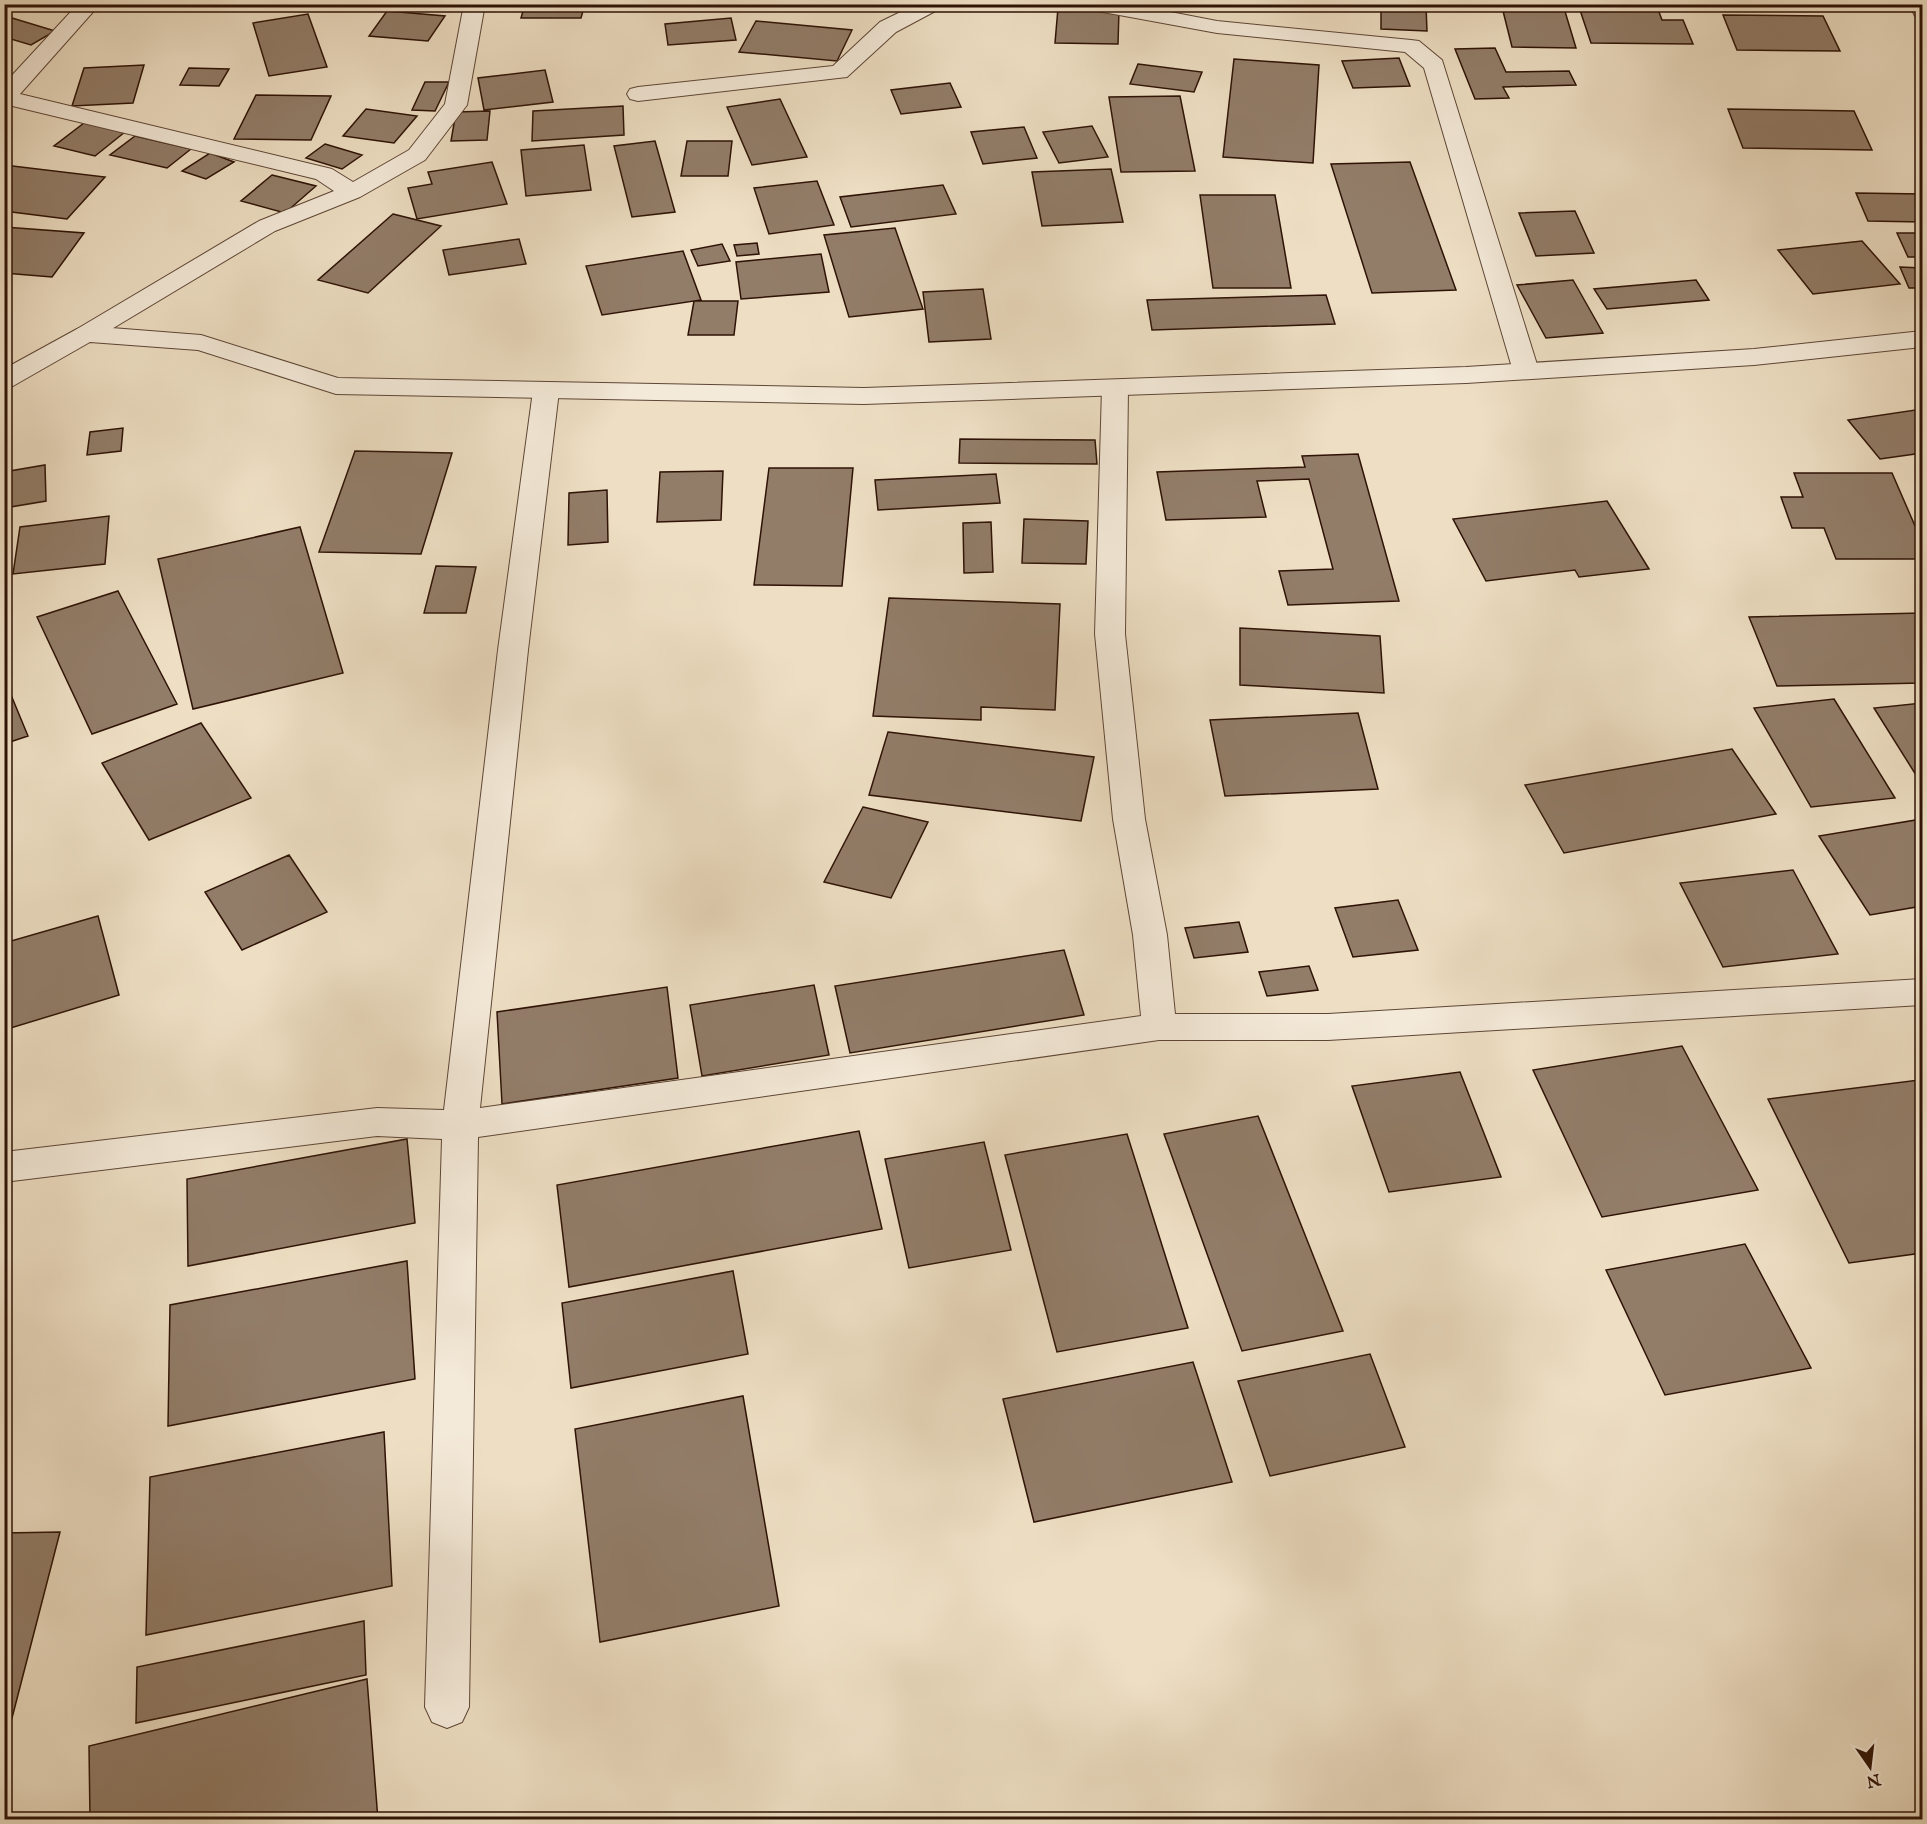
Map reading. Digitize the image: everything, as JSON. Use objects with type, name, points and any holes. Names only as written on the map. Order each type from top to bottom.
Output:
[{"type":"street","points":[[90,4],[5,97],[324,174],[352,192]]},
{"type":"street","points":[[4,380],[267,226],[352,192],[417,154],[456,105],[476,4]]},
{"type":"street","points":[[638,94],[839,72],[888,27],[934,4]]},
{"type":"street","points":[[1092,4],[1217,27],[1411,46],[1434,64],[1526,371]]},
{"type":"street","points":[[1919,4],[1923,12]]},
{"type":"street","points":[[86,334],[201,343],[336,386],[864,396],[1526,371],[1754,357],[1923,339]]},
{"type":"street","points":[[1115,388],[1110,634],[1129,819],[1150,935],[1159,1027]]},
{"type":"street","points":[[447,1707],[460,1125],[513,650],[546,391]]},
{"type":"street","points":[[4,1167],[377,1122],[460,1125],[1159,1027],[1328,1027],[1923,992]]},
{"type":"building","points":[[525,4],[585,4],[581,18],[521,18]]},
{"type":"building","points":[[1381,4],[1426,6],[1427,31],[1381,29]]},
{"type":"building","points":[[1578,4],[1656,4],[1662,20],[1683,20],[1693,44],[1591,43]]},
{"type":"building","points":[[1670,4],[1703,4],[1705,10],[1671,9]]},
{"type":"building","points":[[1502,7],[1564,8],[1576,48],[1512,47]]},
{"type":"building","points":[[1058,8],[1119,10],[1118,44],[1055,43]]},
{"type":"building","points":[[387,11],[445,16],[428,41],[369,36]]},
{"type":"building","points":[[308,14],[327,67],[269,76],[253,23]]},
{"type":"building","points":[[1723,15],[1823,16],[1840,51],[1737,50]]},
{"type":"building","points":[[12,18],[55,31],[31,45],[4,37],[4,22]]},
{"type":"building","points":[[731,18],[736,40],[668,45],[665,24]]},
{"type":"building","points":[[756,21],[852,30],[837,61],[739,52]]},
{"type":"building","points":[[1495,48],[1506,72],[1569,71],[1576,85],[1503,87],[1509,98],[1475,99],[1455,49]]},
{"type":"building","points":[[1399,58],[1410,86],[1353,88],[1342,61]]},
{"type":"building","points":[[1234,59],[1319,65],[1313,163],[1223,157]]},
{"type":"building","points":[[1138,64],[1202,72],[1194,92],[1130,84]]},
{"type":"building","points":[[144,65],[133,103],[72,106],[84,68]]},
{"type":"building","points":[[189,68],[229,69],[219,86],[180,85]]},
{"type":"building","points":[[545,70],[553,102],[484,110],[478,78]]},
{"type":"building","points":[[425,82],[449,82],[435,111],[412,110]]},
{"type":"building","points":[[950,83],[961,107],[901,114],[891,90]]},
{"type":"building","points":[[256,95],[331,96],[311,140],[234,139]]},
{"type":"building","points":[[1180,96],[1195,171],[1121,172],[1109,97]]},
{"type":"building","points":[[780,99],[807,157],[752,165],[727,107]]},
{"type":"building","points":[[623,106],[624,135],[532,141],[533,111]]},
{"type":"building","points":[[366,109],[417,116],[394,143],[343,136]]},
{"type":"building","points":[[1728,109],[1854,111],[1872,150],[1743,148]]},
{"type":"building","points":[[490,111],[487,140],[451,141],[456,112]]},
{"type":"building","points":[[84,123],[125,132],[95,156],[54,146]]},
{"type":"building","points":[[1092,126],[1108,157],[1059,163],[1043,132]]},
{"type":"building","points":[[1024,127],[1037,158],[983,164],[971,132]]},
{"type":"building","points":[[135,136],[191,149],[167,168],[110,155]]},
{"type":"building","points":[[655,141],[675,212],[632,217],[614,146]]},
{"type":"building","points":[[687,141],[732,141],[728,176],[681,176]]},
{"type":"building","points":[[325,144],[362,155],[342,169],[306,158]]},
{"type":"building","points":[[584,145],[591,190],[526,196],[521,150]]},
{"type":"building","points":[[210,153],[234,162],[206,179],[182,171]]},
{"type":"building","points":[[492,162],[507,204],[417,219],[408,188],[432,184],[428,172]]},
{"type":"building","points":[[1410,162],[1456,290],[1372,293],[1331,164]]},
{"type":"building","points":[[4,165],[105,177],[67,219],[4,211]]},
{"type":"building","points":[[1111,169],[1123,222],[1042,226],[1032,172]]},
{"type":"building","points":[[272,175],[316,186],[285,213],[241,201]]},
{"type":"building","points":[[817,181],[834,225],[769,234],[754,188]]},
{"type":"building","points":[[943,185],[956,214],[851,227],[840,197]]},
{"type":"building","points":[[1856,193],[1922,194],[1922,222],[1868,221]]},
{"type":"building","points":[[1200,195],[1275,195],[1291,288],[1213,288]]},
{"type":"building","points":[[1575,211],[1594,253],[1536,256],[1519,213]]},
{"type":"building","points":[[393,214],[441,226],[368,293],[318,280]]},
{"type":"building","points":[[4,227],[84,233],[52,277],[4,273]]},
{"type":"building","points":[[895,228],[923,309],[849,317],[824,235]]},
{"type":"building","points":[[1897,233],[1922,233],[1922,257],[1908,257]]},
{"type":"building","points":[[519,239],[526,264],[449,275],[443,250]]},
{"type":"building","points":[[1862,241],[1900,284],[1813,294],[1778,250]]},
{"type":"building","points":[[757,243],[759,254],[737,256],[734,245]]},
{"type":"building","points":[[722,244],[730,261],[698,266],[691,250]]},
{"type":"building","points":[[683,251],[701,300],[602,315],[586,266]]},
{"type":"building","points":[[821,254],[829,292],[741,299],[736,262]]},
{"type":"building","points":[[1900,267],[1922,268],[1922,288],[1909,288]]},
{"type":"building","points":[[1573,280],[1603,333],[1546,338],[1517,285]]},
{"type":"building","points":[[1696,280],[1709,300],[1607,309],[1594,289]]},
{"type":"building","points":[[983,289],[991,339],[929,342],[923,292]]},
{"type":"building","points":[[1326,295],[1335,324],[1152,330],[1147,300]]},
{"type":"building","points":[[694,301],[738,301],[734,335],[688,335]]},
{"type":"building","points":[[1922,409],[1922,453],[1880,459],[1848,420]]},
{"type":"building","points":[[123,428],[121,451],[87,455],[90,432]]},
{"type":"building","points":[[960,439],[1095,440],[1097,464],[959,463]]},
{"type":"building","points":[[355,451],[452,453],[421,554],[319,552]]},
{"type":"building","points":[[1358,454],[1399,601],[1288,605],[1279,571],[1333,569],[1309,479],[1257,481],[1266,517],[1166,520],[1157,472],[1305,467],[1302,456]]},
{"type":"building","points":[[45,465],[46,501],[4,508],[4,472]]},
{"type":"building","points":[[769,468],[853,468],[842,586],[754,585]]},
{"type":"building","points":[[723,471],[721,520],[657,522],[660,472]]},
{"type":"building","points":[[1794,473],[1892,473],[1922,542],[1922,559],[1836,559],[1824,528],[1792,528],[1781,497],[1803,497]]},
{"type":"building","points":[[996,474],[1000,503],[878,510],[875,480]]},
{"type":"building","points":[[607,490],[608,542],[568,545],[569,493]]},
{"type":"building","points":[[1607,501],[1649,569],[1579,577],[1575,570],[1486,581],[1453,519]]},
{"type":"building","points":[[109,516],[105,564],[13,574],[20,527]]},
{"type":"building","points":[[1024,519],[1088,521],[1086,564],[1022,563]]},
{"type":"building","points":[[991,522],[993,572],[964,573],[963,523]]},
{"type":"building","points":[[300,527],[343,673],[193,709],[158,559]]},
{"type":"building","points":[[436,566],[476,567],[466,613],[424,613]]},
{"type":"building","points":[[118,591],[177,704],[92,734],[37,617]]},
{"type":"building","points":[[889,598],[1060,604],[1055,710],[981,707],[981,720],[873,716]]},
{"type":"building","points":[[1922,613],[1922,683],[1777,686],[1749,617]]},
{"type":"building","points":[[1240,628],[1380,636],[1384,693],[1240,685]]},
{"type":"building","points":[[4,678],[28,736],[4,744]]},
{"type":"building","points":[[1834,699],[1895,798],[1811,807],[1754,708]]},
{"type":"building","points":[[1922,703],[1922,783],[1921,783],[1874,708]]},
{"type":"building","points":[[1358,713],[1378,789],[1225,796],[1210,720]]},
{"type":"building","points":[[201,723],[251,798],[149,840],[102,763]]},
{"type":"building","points":[[888,732],[1094,757],[1081,821],[869,795]]},
{"type":"building","points":[[1732,749],[1776,814],[1564,853],[1525,785]]},
{"type":"building","points":[[863,807],[928,822],[891,898],[824,882]]},
{"type":"building","points":[[1922,819],[1922,906],[1870,915],[1819,836]]},
{"type":"building","points":[[289,855],[327,912],[242,950],[205,892]]},
{"type":"building","points":[[1793,870],[1838,954],[1723,967],[1680,883]]},
{"type":"building","points":[[1398,900],[1418,950],[1353,957],[1335,908]]},
{"type":"building","points":[[98,916],[119,995],[4,1030],[4,943]]},
{"type":"building","points":[[1239,922],[1248,952],[1194,958],[1185,928]]},
{"type":"building","points":[[1064,950],[1084,1015],[850,1053],[835,986]]},
{"type":"building","points":[[1309,966],[1318,990],[1267,996],[1259,972]]},
{"type":"building","points":[[814,985],[829,1055],[702,1076],[690,1005]]},
{"type":"building","points":[[667,987],[678,1078],[502,1104],[497,1012]]},
{"type":"building","points":[[1682,1046],[1758,1190],[1602,1217],[1533,1070]]},
{"type":"building","points":[[1460,1072],[1501,1177],[1389,1192],[1352,1086]]},
{"type":"building","points":[[1919,1080],[1922,1087],[1922,1253],[1849,1263],[1768,1099]]},
{"type":"building","points":[[1258,1116],[1343,1331],[1242,1351],[1164,1134]]},
{"type":"building","points":[[859,1131],[882,1229],[569,1287],[557,1185]]},
{"type":"building","points":[[1127,1134],[1188,1328],[1057,1352],[1005,1155]]},
{"type":"building","points":[[407,1139],[415,1223],[188,1266],[187,1179]]},
{"type":"building","points":[[984,1142],[1011,1250],[909,1268],[885,1159]]},
{"type":"building","points":[[1745,1244],[1811,1368],[1665,1395],[1606,1270]]},
{"type":"building","points":[[407,1261],[415,1379],[168,1426],[170,1305]]},
{"type":"building","points":[[733,1271],[748,1354],[571,1388],[562,1303]]},
{"type":"building","points":[[1370,1354],[1405,1447],[1270,1476],[1238,1381]]},
{"type":"building","points":[[1193,1362],[1232,1482],[1034,1522],[1003,1399]]},
{"type":"building","points":[[743,1396],[779,1606],[600,1642],[575,1429]]},
{"type":"building","points":[[384,1432],[392,1586],[146,1635],[150,1477]]},
{"type":"building","points":[[60,1532],[4,1749],[4,1533]]},
{"type":"building","points":[[364,1621],[366,1675],[136,1723],[137,1667]]},
{"type":"building","points":[[367,1679],[378,1820],[90,1820],[89,1746]]}]
